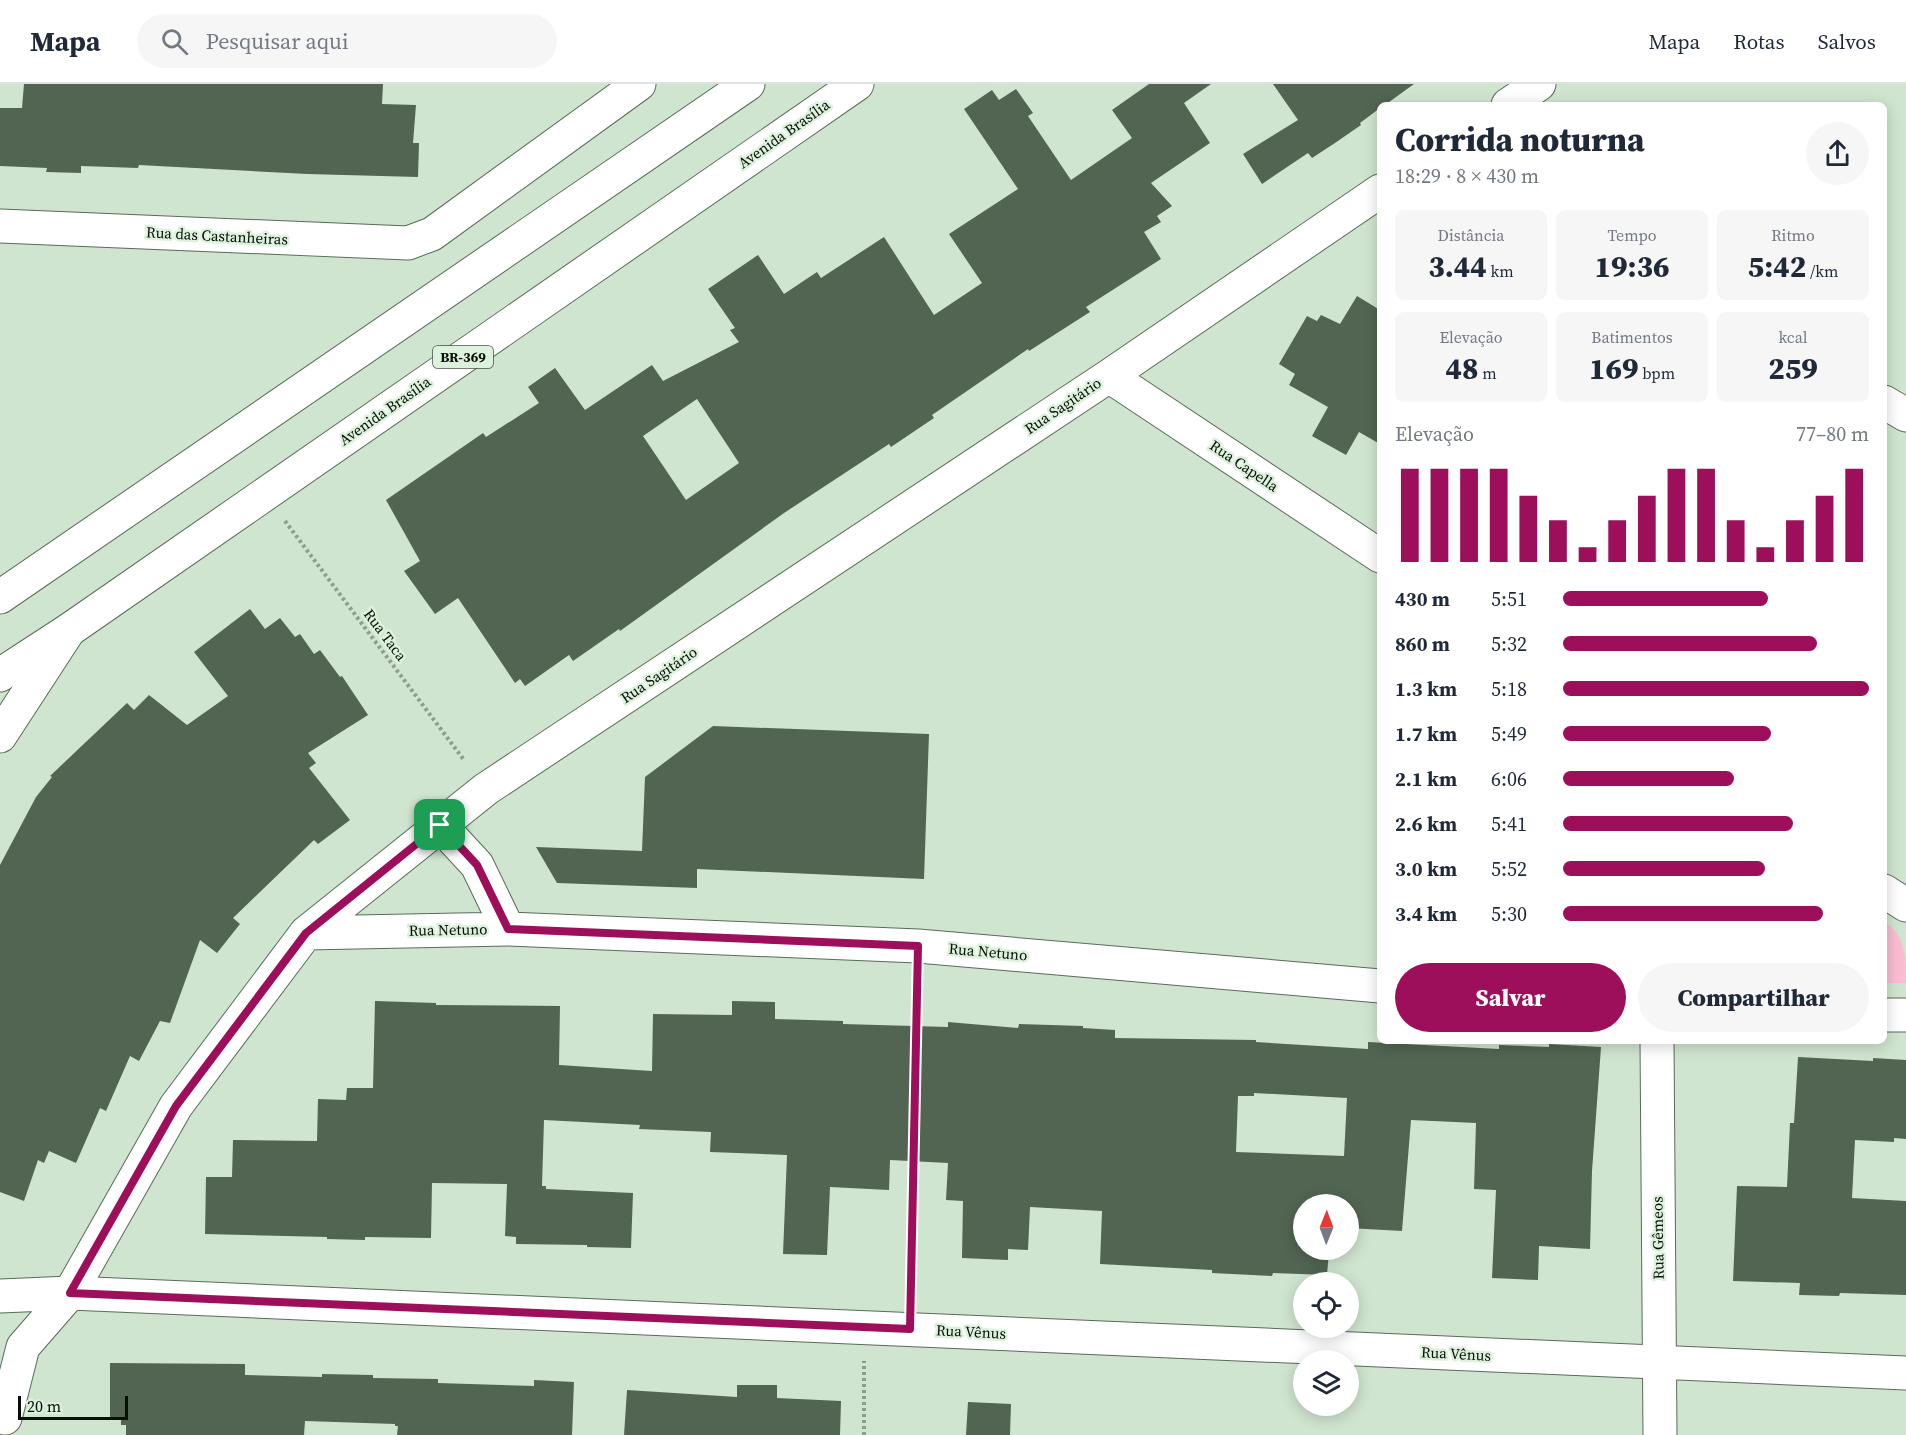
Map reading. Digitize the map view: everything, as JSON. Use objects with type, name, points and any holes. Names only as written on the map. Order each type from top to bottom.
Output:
[{"type":"main road","name":"Rua das Castanheiras","points":[[0,226],[408,243],[432,234],[639,84]]},
{"type":"main road","points":[[0,597],[748,84]]},
{"type":"main road","name":"Avenida Brasília","points":[[0,675],[69,630],[857,84]]},
{"type":"main road","points":[[1512,102],[1539,84]]},
{"type":"main road","name":"Rua Sagitário","points":[[8,1422],[23,1347],[70,1293],[176,1106],[306,933],[486,789],[1109,376],[1377,193]]},
{"type":"main road","name":"Rua Capella","points":[[1109,376],[1377,554]]},
{"type":"main road","points":[[1887,404],[1906,415]]},
{"type":"main road","points":[[0,736],[69,630]]},
{"type":"main road","points":[[440,825],[477,865],[508,929]]},
{"type":"main road","points":[[1887,893],[1906,905]]},
{"type":"main road","name":"Rua Netuno","points":[[306,933],[508,929],[918,946],[1377,986]]},
{"type":"main road","points":[[1887,1015],[1906,1016]]},
{"type":"main road","name":"Rua Gêmeos","points":[[1657,1044],[1660,1435]]},
{"type":"main road","name":"Rua Vênus","points":[[0,1296],[70,1293],[1906,1373]]},
{"type":"path","name":"Rua Taca","points":[[265,494],[486,789]]},
{"type":"path","points":[[910,1329],[918,946]]},
{"type":"path","points":[[864,1327],[864,1435]]},
{"type":"shaded area","points":[[1887,924],[1901,940],[1905,956],[1906,983],[1887,983]]},
{"type":"building","points":[[24,84],[383,84],[382,104],[416,105],[413,143],[419,143],[418,177],[139,165],[138,168],[81,166],[81,173],[46,172],[47,168],[0,166],[0,108],[22,108]]},
{"type":"building","points":[[1149,84],[1211,84],[1184,103],[1210,143],[1151,183],[1172,206],[1157,216],[1161,222],[1144,232],[1161,259],[1086,307],[1090,312],[1029,351],[1028,349],[932,415],[934,418],[891,447],[889,444],[784,513],[620,631],[619,629],[573,661],[569,655],[525,686],[520,679],[515,683],[458,598],[435,614],[404,571],[420,561],[386,500],[483,433],[486,437],[539,403],[528,387],[555,368],[585,410],[652,365],[663,381],[739,342],[730,330],[735,328],[708,289],[758,255],[784,294],[817,272],[821,278],[884,237],[934,315],[982,283],[949,234],[1018,189],[964,109],[992,90],[999,100],[1016,89],[1033,113],[1028,116],[1071,180],[1132,138],[1112,110]],"holes":[[[697,399],[739,463],[686,500],[643,436]]]},
{"type":"building","points":[[1273,84],[1414,84],[1389,102],[1377,102],[1377,110],[1335,143],[1312,158],[1308,153],[1262,184],[1243,154],[1298,120]]},
{"type":"building","points":[[1357,296],[1377,308],[1377,442],[1359,432],[1346,455],[1312,436],[1328,407],[1289,385],[1295,374],[1279,364],[1307,316],[1317,321],[1321,315],[1340,324]]},
{"type":"building","points":[[250,609],[265,629],[280,618],[295,637],[300,634],[314,654],[320,650],[340,677],[342,676],[368,715],[308,753],[316,763],[309,768],[350,820],[318,844],[314,840],[233,918],[240,924],[217,953],[200,940],[170,1023],[160,1021],[139,1061],[130,1056],[106,1111],[100,1108],[76,1163],[49,1151],[44,1163],[38,1160],[24,1201],[0,1192],[0,865],[36,797],[52,777],[50,776],[127,703],[134,710],[149,695],[187,725],[228,696],[194,652]]},
{"type":"building","points":[[713,726],[929,734],[924,879],[697,869],[697,888],[557,883],[536,847],[642,851],[645,777]]},
{"type":"building","points":[[375,1001],[436,1003],[436,1005],[560,1006],[559,1065],[652,1071],[653,1014],[732,1015],[732,1001],[775,1002],[775,1019],[843,1021],[843,1024],[948,1027],[948,1022],[1018,1028],[1019,1024],[1083,1026],[1083,1028],[1115,1030],[1115,1038],[1256,1040],[1256,1042],[1368,1049],[1368,1042],[1499,1049],[1499,1045],[1549,1047],[1549,1044],[1601,1047],[1592,1171],[1590,1249],[1539,1246],[1538,1280],[1492,1278],[1496,1190],[1474,1189],[1476,1123],[1411,1120],[1402,1231],[1359,1229],[1359,1194],[1293,1194],[1293,1260],[1328,1260],[1327,1272],[1273,1273],[1272,1276],[1212,1273],[1212,1270],[1100,1264],[1102,1211],[1030,1207],[1028,1250],[1008,1249],[1008,1260],[962,1258],[963,1201],[946,1200],[948,1163],[890,1160],[889,1190],[830,1187],[827,1255],[783,1254],[787,1155],[710,1152],[711,1132],[639,1129],[640,1125],[544,1120],[542,1186],[546,1186],[546,1189],[633,1193],[631,1248],[516,1244],[516,1237],[505,1236],[507,1184],[432,1183],[431,1238],[365,1237],[365,1240],[205,1234],[206,1177],[232,1177],[233,1140],[317,1141],[318,1099],[346,1100],[347,1088],[373,1088]],"holes":[[[1254,1093],[1347,1098],[1344,1156],[1236,1152],[1238,1096],[1254,1096]]]},
{"type":"building","points":[[1798,1057],[1873,1061],[1873,1058],[1906,1060],[1906,1139],[1894,1138],[1894,1142],[1855,1140],[1852,1198],[1906,1201],[1906,1295],[1840,1293],[1839,1296],[1799,1295],[1800,1283],[1733,1281],[1737,1186],[1787,1187],[1790,1123],[1794,1123]]},
{"type":"building","points":[[110,1363],[245,1364],[245,1375],[322,1377],[322,1374],[373,1375],[373,1378],[438,1379],[438,1383],[534,1386],[534,1380],[574,1382],[572,1435],[397,1435],[398,1426],[395,1424],[305,1421],[304,1435],[126,1435],[126,1425],[121,1425],[121,1418],[110,1418]]},
{"type":"building","points":[[737,1385],[777,1385],[777,1398],[841,1401],[840,1435],[624,1435],[627,1390],[737,1397]]},
{"type":"building","points":[[968,1402],[1011,1404],[1010,1435],[966,1435]]},
{"type":"route","points":[[440,825],[477,865],[508,929],[918,946],[910,1329],[70,1293],[176,1106],[306,933],[440,825]]}]
